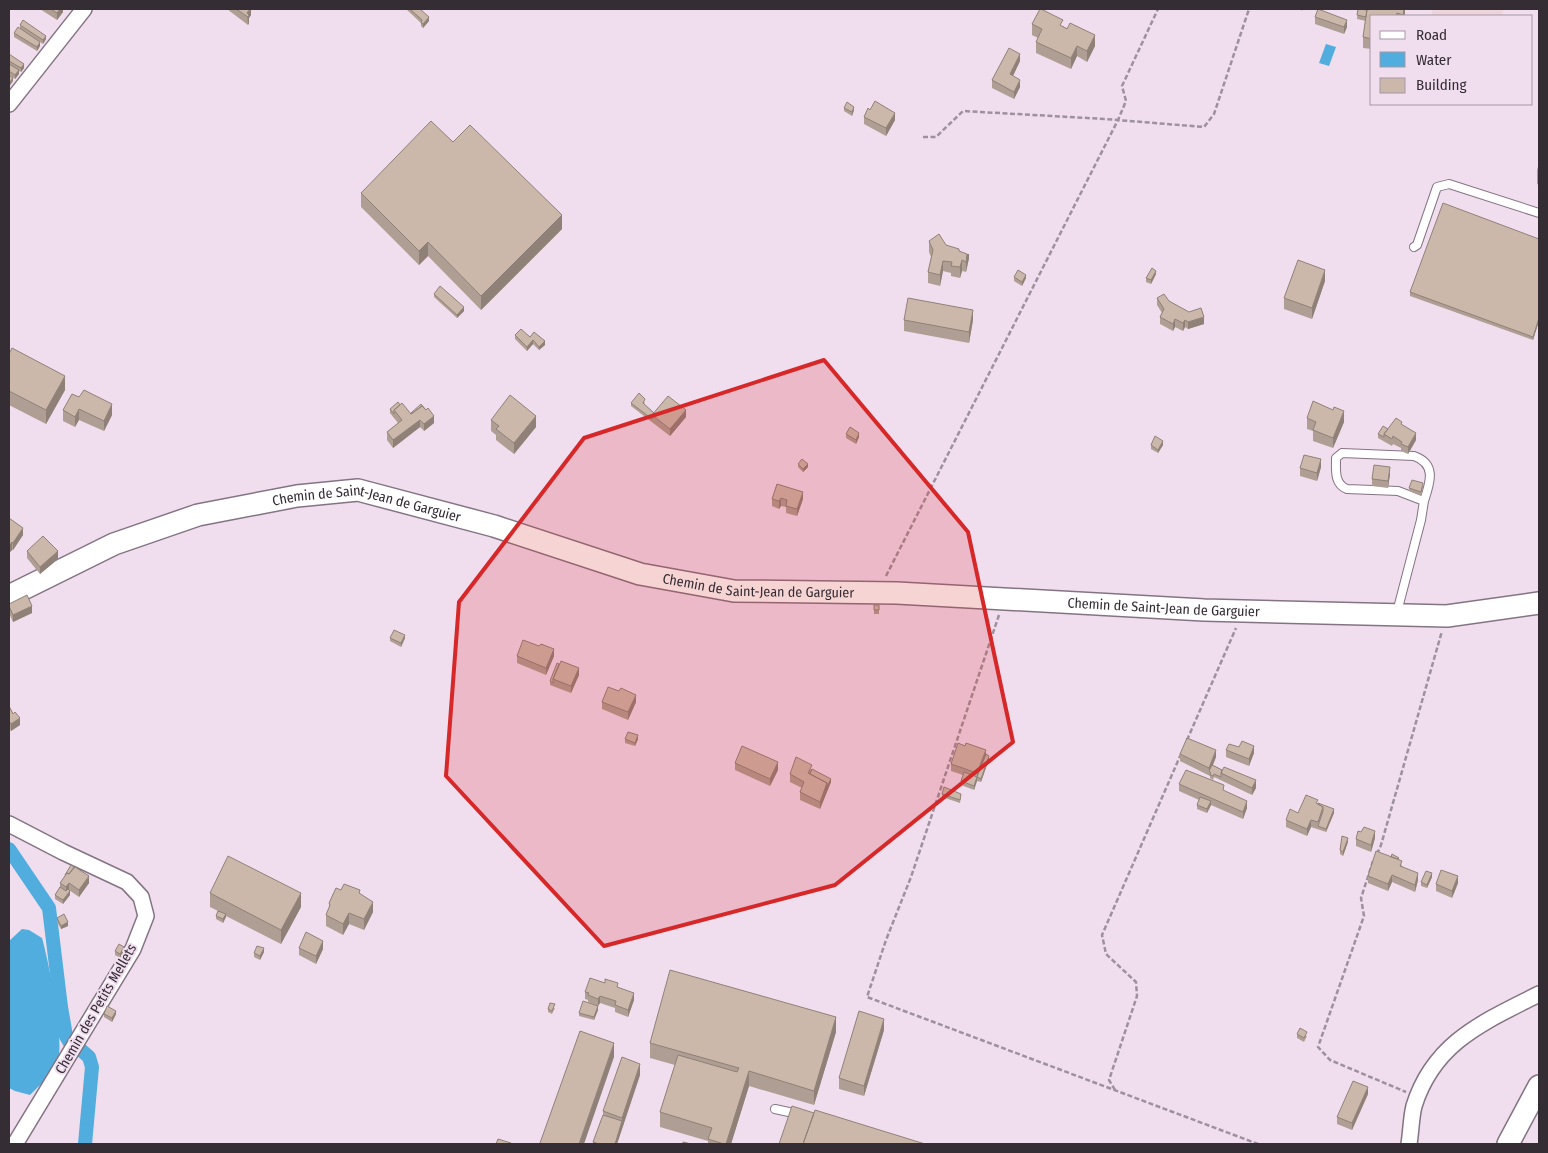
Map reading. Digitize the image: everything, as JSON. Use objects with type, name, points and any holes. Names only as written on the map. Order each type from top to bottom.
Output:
[{"type":"street","points":[[9,104],[84,9]]},
{"type":"street","name":"Chemin de Saint-Jean de Garguier","points":[[9,596],[114,544],[198,515],[297,496],[358,490],[494,526],[640,574],[734,590],[877,593],[1244,611],[1447,616],[1539,604]]},
{"type":"street","name":"Chemin des Petits Mellets","points":[[9,824],[127,882],[141,896],[146,916],[133,949],[15,1144]]},
{"type":"street","points":[[1409,1144],[1414,1108],[1422,1085],[1436,1064],[1456,1041],[1490,1019],[1539,994]]},
{"type":"street","points":[[1508,1144],[1539,1086]]},
{"type":"lane","points":[[1414,247],[1417,245],[1437,187],[1448,184],[1539,213]]},
{"type":"lane","points":[[1397,614],[1421,520],[1429,483],[1429,471],[1424,461],[1414,456],[1342,453],[1336,458],[1337,478],[1342,487],[1347,489],[1398,491],[1424,501]]},
{"type":"lane","points":[[775,1108],[803,1115]]},
{"type":"path","points":[[877,593],[1118,120],[1126,101],[1122,86],[1158,9]]},
{"type":"path","points":[[923,137],[936,137],[963,111],[1118,120],[1204,128],[1214,114],[1250,9]]},
{"type":"path","points":[[1004,599],[911,877],[886,940],[867,998],[1258,1144]]},
{"type":"path","points":[[1115,1091],[1109,1080],[1137,996],[1136,982],[1106,954],[1102,935],[1244,611]]},
{"type":"path","points":[[1418,1097],[1330,1060],[1318,1047],[1364,916],[1361,898],[1381,845],[1447,616]]},
{"type":"highlighted area","points":[[824,360],[968,532],[1013,742],[835,885],[604,946],[446,776],[459,602],[584,438]]},
{"type":"shaded area","points":[[1433,9],[1504,9],[1501,15],[1431,15]]},
{"type":"water","points":[[1326,44],[1336,47],[1329,66],[1319,63]]},
{"type":"water","points":[[22,929],[29,930],[42,938],[52,982],[59,1039],[59,1054],[55,1068],[30,1095],[9,1088],[9,941]]},
{"type":"building","points":[[51,9],[60,9],[57,13]]},
{"type":"building","points":[[236,9],[250,9],[247,13],[248,17]]},
{"type":"building","points":[[410,9],[420,9],[429,17],[423,24],[421,23],[422,20]]},
{"type":"building","points":[[1040,9],[1063,20],[1060,25],[1067,29],[1070,23],[1095,35],[1087,51],[1077,46],[1071,58],[1036,42],[1042,29],[1032,24]]},
{"type":"building","points":[[1318,9],[1347,20],[1344,27],[1315,17]]},
{"type":"building","points":[[1358,9],[1367,10],[1366,17],[1357,15]]},
{"type":"building","points":[[1367,9],[1404,9],[1403,15],[1397,13],[1396,15],[1370,15],[1370,39],[1363,37]]},
{"type":"building","points":[[23,20],[46,36],[43,40],[20,25]]},
{"type":"building","points":[[18,27],[40,42],[37,47],[14,33]]},
{"type":"building","points":[[1009,48],[1020,54],[1010,74],[1020,80],[1014,92],[992,80]]},
{"type":"building","points":[[9,54],[24,64],[21,68],[9,61]]},
{"type":"building","points":[[9,64],[19,70],[15,75],[9,71]]},
{"type":"building","points":[[9,75],[13,78],[9,83]]},
{"type":"building","points":[[875,101],[895,113],[886,128],[864,117],[868,108],[870,110]]},
{"type":"building","points":[[847,102],[854,107],[852,112],[844,108]]},
{"type":"building","points":[[431,121],[453,142],[470,125],[562,215],[481,296],[428,242],[419,251],[361,193]]},
{"type":"building","points":[[1443,203],[1539,239],[1539,318],[1533,337],[1410,292]]},
{"type":"building","points":[[939,234],[946,245],[967,254],[966,262],[962,260],[960,267],[951,266],[952,262],[943,261],[940,275],[928,272],[933,250],[929,241]]},
{"type":"building","points":[[1298,260],[1325,270],[1312,308],[1284,298]]},
{"type":"building","points":[[1152,268],[1156,271],[1151,280],[1146,278]]},
{"type":"building","points":[[1018,270],[1026,275],[1022,282],[1014,277]]},
{"type":"building","points":[[440,286],[464,307],[457,315],[434,294]]},
{"type":"building","points":[[1164,294],[1169,301],[1189,312],[1201,308],[1204,317],[1188,322],[1185,320],[1183,323],[1175,319],[1173,324],[1160,317],[1164,309],[1157,298]]},
{"type":"building","points":[[908,298],[973,310],[969,332],[904,320]]},
{"type":"building","points":[[521,329],[530,337],[534,332],[545,341],[539,347],[533,340],[527,347],[515,335]]},
{"type":"building","points":[[12,348],[65,376],[46,410],[9,391],[9,354]]},
{"type":"building","points":[[84,390],[112,404],[104,421],[79,409],[75,417],[63,410],[72,394],[79,397]]},
{"type":"building","points":[[639,393],[645,399],[643,403],[654,413],[652,419],[631,403]]},
{"type":"building","points":[[510,395],[536,416],[514,443],[496,429],[499,426],[491,420]]},
{"type":"building","points":[[668,396],[686,410],[670,429],[652,415]]},
{"type":"building","points":[[1313,401],[1333,410],[1334,407],[1344,411],[1333,438],[1313,430],[1316,422],[1307,418]]},
{"type":"building","points":[[398,402],[400,405],[394,410],[394,414],[390,409]]},
{"type":"building","points":[[402,403],[411,414],[422,406],[426,410],[428,408],[434,416],[424,424],[420,420],[393,440],[387,432],[402,420],[394,410]]},
{"type":"building","points":[[421,404],[426,410],[422,406],[411,414],[411,413]]},
{"type":"building","points":[[1396,418],[1402,422],[1401,424],[1416,433],[1408,447],[1401,444],[1402,442],[1393,436],[1392,439],[1384,434]]},
{"type":"building","points":[[1383,426],[1388,429],[1384,437],[1378,434]]},
{"type":"building","points":[[850,427],[859,433],[856,440],[846,434]]},
{"type":"building","points":[[1155,436],[1163,441],[1158,450],[1151,445]]},
{"type":"building","points":[[1304,455],[1321,459],[1317,473],[1300,468]]},
{"type":"building","points":[[802,459],[808,464],[803,469],[798,464]]},
{"type":"building","points":[[1374,465],[1390,467],[1388,481],[1372,479]]},
{"type":"building","points":[[1412,480],[1423,483],[1421,492],[1409,488]]},
{"type":"building","points":[[777,484],[803,492],[797,509],[786,506],[787,500],[781,498],[779,501],[772,499]]},
{"type":"building","points":[[9,518],[23,528],[9,546]]},
{"type":"building","points":[[43,536],[58,551],[40,567],[27,551]]},
{"type":"building","points":[[27,595],[32,606],[13,615],[9,604]]},
{"type":"building","points":[[874,605],[879,605],[879,610],[874,610]]},
{"type":"building","points":[[394,630],[405,635],[401,643],[390,638]]},
{"type":"building","points":[[523,640],[554,649],[546,668],[517,656]]},
{"type":"building","points":[[561,661],[579,668],[571,686],[553,679]]},
{"type":"building","points":[[557,663],[559,664],[553,683],[550,681]]},
{"type":"building","points":[[608,687],[619,691],[621,688],[636,695],[628,712],[602,702]]},
{"type":"building","points":[[9,706],[13,714],[15,712],[20,718],[11,724],[9,721]]},
{"type":"building","points":[[628,732],[638,735],[635,743],[625,739]]},
{"type":"building","points":[[1187,738],[1216,750],[1209,768],[1180,754]]},
{"type":"building","points":[[1242,741],[1254,746],[1249,759],[1226,750],[1229,744],[1239,747]]},
{"type":"building","points":[[958,743],[965,746],[966,743],[986,750],[977,773],[951,764]]},
{"type":"building","points":[[742,746],[778,762],[770,779],[735,763]]},
{"type":"building","points":[[986,754],[989,756],[981,779],[977,777]]},
{"type":"building","points":[[796,757],[812,765],[808,773],[827,783],[820,802],[800,792],[804,782],[790,774]]},
{"type":"building","points":[[1212,765],[1222,770],[1221,777],[1214,774],[1213,776],[1210,775],[1209,771]]},
{"type":"building","points":[[1224,767],[1256,780],[1252,788],[1221,773]]},
{"type":"building","points":[[812,769],[831,779],[827,786],[827,783],[810,774]]},
{"type":"building","points":[[1186,770],[1224,785],[1223,790],[1247,801],[1243,812],[1179,784]]},
{"type":"building","points":[[964,772],[977,777],[974,786],[961,781]]},
{"type":"building","points":[[944,787],[961,794],[960,800],[942,794]]},
{"type":"building","points":[[1306,795],[1318,800],[1316,803],[1323,807],[1318,822],[1311,820],[1307,829],[1286,820],[1290,809],[1298,813]]},
{"type":"building","points":[[1200,797],[1211,801],[1207,809],[1197,805]]},
{"type":"building","points":[[1318,803],[1334,809],[1326,829],[1318,826],[1323,807]]},
{"type":"building","points":[[1364,827],[1375,831],[1371,845],[1356,839],[1358,831],[1361,832]]},
{"type":"building","points":[[1342,836],[1348,838],[1343,852],[1340,850]]},
{"type":"building","points":[[1376,851],[1402,861],[1400,866],[1418,873],[1415,885],[1392,875],[1388,884],[1368,876]]},
{"type":"building","points":[[1392,854],[1399,858],[1391,857]]},
{"type":"building","points":[[228,856],[301,893],[281,930],[210,893]]},
{"type":"building","points":[[71,865],[74,867],[69,874],[65,875]]},
{"type":"building","points":[[75,867],[89,876],[79,890],[69,883],[66,887],[60,883],[67,873],[69,874]]},
{"type":"building","points":[[1441,870],[1458,876],[1452,891],[1436,884]]},
{"type":"building","points":[[1426,871],[1432,873],[1427,885],[1421,882]]},
{"type":"building","points":[[344,884],[360,890],[359,893],[373,902],[364,919],[349,913],[343,924],[326,915],[336,888],[341,890]]},
{"type":"building","points":[[60,887],[70,891],[63,900],[55,895]]},
{"type":"building","points":[[218,911],[226,914],[223,919],[216,916]]},
{"type":"building","points":[[64,914],[68,922],[61,926],[57,918]]},
{"type":"building","points":[[306,932],[323,941],[316,956],[299,948]]},
{"type":"building","points":[[119,944],[124,947],[120,954],[115,951]]},
{"type":"building","points":[[257,946],[264,948],[260,956],[254,953]]},
{"type":"building","points":[[670,970],[836,1017],[814,1091],[749,1071],[726,1144],[708,1139],[712,1128],[660,1112],[678,1055],[737,1072],[739,1068],[650,1043]]},
{"type":"building","points":[[590,978],[605,983],[605,979],[618,983],[617,987],[634,993],[628,1010],[615,1005],[616,1001],[600,996],[598,999],[588,995],[589,993],[585,992]]},
{"type":"building","points":[[583,1001],[598,1006],[594,1017],[579,1013]]},
{"type":"building","points":[[550,1003],[555,1004],[552,1011],[548,1009]]},
{"type":"building","points":[[107,1006],[116,1011],[112,1018],[104,1014]]},
{"type":"building","points":[[859,1011],[884,1019],[864,1086],[839,1078]]},
{"type":"building","points":[[1300,1028],[1307,1032],[1304,1038],[1297,1034]]},
{"type":"building","points":[[580,1031],[614,1043],[579,1144],[540,1143]]},
{"type":"building","points":[[622,1057],[640,1064],[622,1118],[603,1111]]},
{"type":"building","points":[[1353,1081],[1368,1087],[1352,1123],[1337,1117]]},
{"type":"building","points":[[792,1106],[814,1113],[803,1144],[779,1144]]},
{"type":"building","points":[[815,1110],[925,1144],[803,1144]]},
{"type":"building","points":[[603,1115],[622,1121],[615,1144],[593,1142]]},
{"type":"building","points":[[498,1139],[511,1143],[511,1144],[496,1144]]},
{"type":"waterway","points":[[9,849],[49,908],[61,1007],[66,1036],[70,1043]]},
{"type":"waterway","points":[[81,1050],[89,1057],[92,1067],[85,1144]]}]
